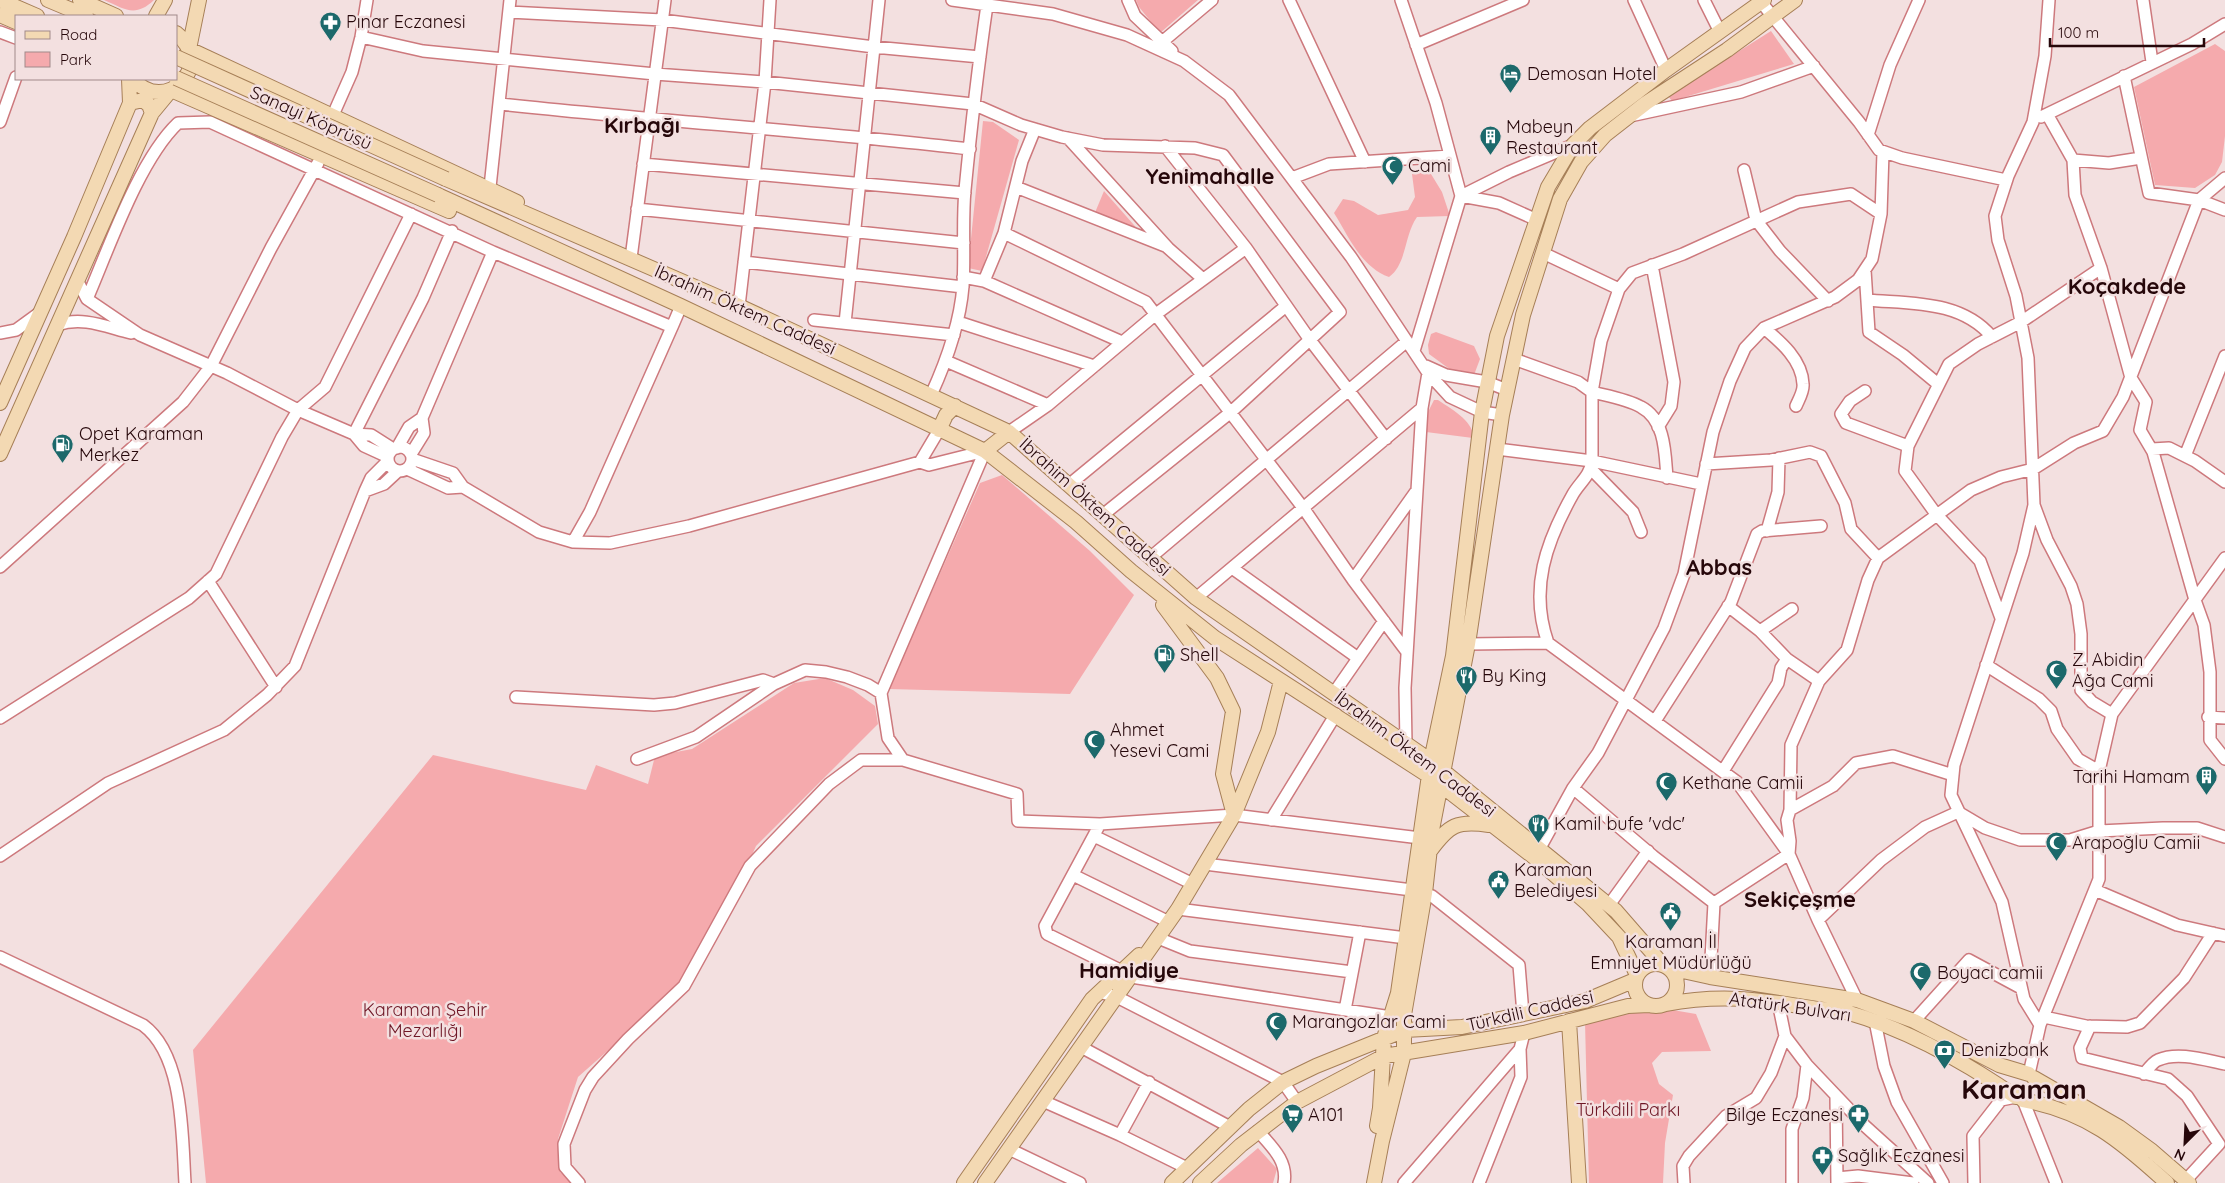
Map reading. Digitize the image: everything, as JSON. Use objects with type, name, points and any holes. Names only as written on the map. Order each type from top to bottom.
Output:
[{"type":"main road","points":[[0,0],[35,15]]},
{"type":"main road","points":[[48,0],[84,15]]},
{"type":"main road","points":[[80,0],[114,15]]},
{"type":"main road","points":[[157,15],[165,0]]},
{"type":"main road","points":[[135,80],[142,87],[151,91],[186,78],[190,69],[189,49],[199,0]]},
{"type":"main road","points":[[1365,1183],[1380,1108],[1384,1038],[1398,993],[1406,938],[1430,851],[1443,771],[1468,644],[1502,415],[1523,315],[1560,199],[1581,162],[1605,135],[1629,116],[1795,0]]},
{"type":"main road","points":[[1374,1183],[1382,1141],[1404,1053],[1404,1015],[1419,891],[1420,838],[1431,761],[1453,656],[1482,412],[1497,336],[1548,188],[1573,145],[1590,128],[1666,70],[1762,1]]},
{"type":"main road","points":[[0,15],[15,22]]},
{"type":"main road","points":[[178,35],[189,49],[490,187],[581,238]]},
{"type":"main road","name":"Sanayi Köprüsü","points":[[178,58],[446,179]]},
{"type":"main road","points":[[0,403],[38,314],[74,237],[130,103],[129,80]]},
{"type":"main road","points":[[0,454],[152,113],[174,84]]},
{"type":"main road","points":[[174,84],[322,155],[487,227],[567,254]]},
{"type":"main road","name":"Sanayi Köprüsü","points":[[174,84],[438,195]]},
{"type":"main road","points":[[130,103],[143,100],[149,105],[152,113]]},
{"type":"main road","name":"İbrahim Öktem Caddesi","points":[[446,179],[740,306],[1009,432],[1104,514],[1196,598],[1443,771],[1537,853],[1588,904],[1619,938],[1636,978]]},
{"type":"main road","name":"İbrahim Öktem Caddesi","points":[[438,195],[681,306],[985,451],[1076,522],[1131,571],[1216,638],[1429,776],[1492,825],[1537,853],[1609,906],[1666,966]]},
{"type":"main road","points":[[939,430],[946,415],[955,406]]},
{"type":"main road","points":[[985,451],[1009,432]]},
{"type":"main road","points":[[1131,571],[1172,614],[1217,678],[1233,711],[1223,774],[1234,815]]},
{"type":"main road","points":[[964,1183],[1092,999],[1121,976],[1158,938],[1178,909],[1234,815],[1268,732],[1281,681]]},
{"type":"main road","points":[[1430,851],[1441,836],[1454,826],[1466,821],[1492,825]]},
{"type":"main road","points":[[1645,966],[1666,966],[1674,973],[1677,987],[1671,1000],[1665,1004],[1649,1005],[1639,998],[1636,978],[1645,966]]},
{"type":"main road","name":"Atatürk Bulvarı","points":[[1666,966],[1710,977],[1857,1000],[1914,1021],[1999,1065],[2031,1076],[2119,1127],[2152,1151],[2188,1182]]},
{"type":"main road","points":[[985,1183],[1116,997],[1121,976]]},
{"type":"main road","name":"Türkdili Caddesi","points":[[1172,1183],[1249,1108],[1283,1082],[1316,1066],[1405,1030],[1462,1027],[1585,1001],[1636,978]]},
{"type":"main road","name":"Atatürk Bulvarı","points":[[1665,1004],[1697,998],[1736,997],[1844,1011],[1876,1021],[1918,1040],[1991,1080],[2019,1099]]},
{"type":"main road","name":"Türkdili Caddesi","points":[[1200,1183],[1241,1145],[1297,1102],[1384,1056],[1524,1033],[1628,1006],[1649,1005]]},
{"type":"main road","points":[[1569,1021],[1579,1183]]},
{"type":"main road","points":[[2019,1099],[2031,1099],[2036,1093],[2038,1085],[2031,1076],[2020,1075],[2013,1080],[2012,1089],[2019,1099],[2057,1108],[2108,1134],[2126,1145],[2167,1183]]},
{"type":"street","points":[[333,115],[352,72],[361,37],[367,0]]},
{"type":"street","points":[[490,187],[510,0]]},
{"type":"street","points":[[631,258],[665,0]]},
{"type":"street","points":[[740,306],[748,220],[765,82],[770,0]]},
{"type":"street","points":[[845,323],[858,182],[870,92],[879,0]]},
{"type":"street","points":[[952,0],[988,5],[1006,4],[1053,14],[1128,34],[1184,61]]},
{"type":"street","points":[[1128,0],[1135,16],[1162,42],[1229,95],[1351,257],[1425,368],[1450,397],[1482,412],[1502,415]]},
{"type":"street","points":[[1162,42],[1212,0]]},
{"type":"street","points":[[1288,0],[1365,162]]},
{"type":"street","points":[[1401,0],[1436,103],[1460,196],[1414,351]]},
{"type":"street","points":[[1634,0],[1666,70]]},
{"type":"street","points":[[1704,0],[1720,32]]},
{"type":"street","points":[[1868,135],[1890,65],[1919,0]]},
{"type":"street","points":[[2049,0],[2046,56],[2033,122],[2006,180],[1995,216],[1998,240],[2016,296],[2028,358],[2034,504],[2023,553],[1954,765],[1951,795],[2002,902],[2024,999],[2042,1021],[2090,1026],[2126,1027],[2140,1023],[2184,978],[2213,933]]},
{"type":"street","points":[[2143,0],[2152,62]]},
{"type":"street","points":[[1416,44],[1518,1]]},
{"type":"street","points":[[1762,1],[1879,150],[1902,158],[2006,180]]},
{"type":"street","points":[[930,394],[946,361],[958,322],[963,282],[965,193],[973,104],[988,5]]},
{"type":"street","points":[[509,12],[662,20],[768,35],[980,56]]},
{"type":"street","points":[[2033,122],[2225,24]]},
{"type":"street","points":[[0,32],[15,38]]},
{"type":"street","points":[[361,37],[423,51],[655,74],[870,92],[973,104],[1035,129],[1068,138],[1103,144],[1195,148],[1223,155],[1340,312],[1231,412],[1104,514]]},
{"type":"street","points":[[1629,116],[1741,92],[1814,66]]},
{"type":"street","points":[[2124,76],[2149,193],[2199,200],[2225,210]]},
{"type":"street","points":[[0,122],[15,80]]},
{"type":"street","points":[[500,104],[649,120],[864,137],[970,149]]},
{"type":"street","points":[[2047,114],[2073,160],[2075,195],[2101,268],[2130,378],[2146,402],[2140,430],[2152,450],[2194,600],[2204,625],[2210,672],[2208,717],[2210,740],[2225,759]]},
{"type":"street","points":[[87,299],[152,155],[168,132],[178,123],[210,122],[452,231],[493,252],[672,327]]},
{"type":"street","points":[[984,281],[1004,232],[1022,161],[1035,129]]},
{"type":"street","points":[[1068,138],[1168,248],[1203,279]]},
{"type":"street","points":[[1460,196],[1509,172],[1573,145]]},
{"type":"street","points":[[1165,146],[1246,248],[1310,340],[1386,439]]},
{"type":"street","points":[[1537,853],[1573,788],[1598,753],[1664,628],[1684,574],[1713,432],[1730,381],[1745,348],[1764,328],[1828,300],[1858,280],[1872,258],[1881,214],[1883,152]]},
{"type":"street","points":[[0,566],[184,402],[212,366],[271,248],[322,155]]},
{"type":"street","points":[[1292,178],[1329,164],[1450,156]]},
{"type":"street","points":[[2073,160],[2109,163],[2141,158]]},
{"type":"street","points":[[643,164],[965,193]]},
{"type":"street","points":[[1744,170],[1756,220],[1780,252],[1828,300]]},
{"type":"street","points":[[1789,854],[1790,841],[1787,820],[1790,810],[1791,745],[1819,681],[1847,650],[1868,580],[1878,558],[1971,490],[2001,477],[2033,469],[2074,443],[2103,431],[2123,397],[2199,200],[2225,178]]},
{"type":"street","points":[[1016,187],[1168,248]]},
{"type":"street","points":[[1548,643],[1539,606],[1542,567],[1547,548],[1568,505],[1591,465],[1592,392],[1601,341],[1619,289],[1632,273],[1798,202],[1851,194],[1881,214]]},
{"type":"street","points":[[1460,196],[1499,203],[1537,220]]},
{"type":"street","points":[[637,208],[964,243]]},
{"type":"street","points":[[0,718],[189,598],[216,574],[282,437],[298,410],[325,386],[411,214]]},
{"type":"street","points":[[354,434],[423,298],[452,231]]},
{"type":"street","points":[[1004,232],[1146,302],[1304,509],[1353,580],[1407,652]]},
{"type":"street","points":[[1009,432],[1048,405],[1156,314],[1246,248]]},
{"type":"street","points":[[365,491],[384,484],[407,464],[424,433],[422,418],[493,252]]},
{"type":"street","points":[[1543,252],[1619,289]]},
{"type":"street","points":[[744,262],[963,282],[984,281],[1122,342]]},
{"type":"street","points":[[1652,266],[1674,382],[1671,406],[1658,427]]},
{"type":"street","points":[[2001,618],[1980,561],[1936,514],[1905,471],[1908,446],[1949,364],[1992,337],[2021,322],[2101,268]]},
{"type":"street","points":[[1865,270],[1868,332],[1903,355],[1938,384]]},
{"type":"street","points":[[77,280],[87,299],[140,335]]},
{"type":"street","points":[[1866,300],[1952,309],[1979,323],[1992,337]]},
{"type":"street","points":[[573,542],[590,512],[681,306]]},
{"type":"street","points":[[1070,484],[1286,306]]},
{"type":"street","points":[[0,333],[16,330],[38,314]]},
{"type":"street","points":[[57,324],[70,320],[82,320],[140,335],[212,366],[298,410],[354,434],[371,435],[392,454]]},
{"type":"street","points":[[814,320],[954,335]]},
{"type":"street","points":[[958,322],[1094,366]]},
{"type":"street","points":[[1764,328],[1782,343],[1796,361],[1804,383],[1796,406]]},
{"type":"street","points":[[1151,557],[1265,458],[1407,341]]},
{"type":"street","points":[[2185,456],[2225,356]]},
{"type":"street","points":[[1514,358],[1578,382],[1592,392],[1642,407],[1654,418],[1663,439],[1667,478]]},
{"type":"street","points":[[946,361],[1048,405]]},
{"type":"street","points":[[1425,368],[1446,375],[1487,382],[1507,390]]},
{"type":"street","points":[[1406,744],[1407,652],[1425,368]]},
{"type":"street","points":[[1865,391],[1850,401],[1842,414],[1846,423],[1908,446]]},
{"type":"street","points":[[1196,598],[1422,408]]},
{"type":"street","points":[[0,856],[108,783],[224,730],[276,687],[295,666],[371,478],[392,454],[409,427],[422,418]]},
{"type":"street","points":[[920,462],[939,430]]},
{"type":"street","points":[[2152,450],[2169,448],[2225,482]]},
{"type":"street","points":[[1497,449],[1702,484]]},
{"type":"street","points":[[392,454],[407,450],[407,464]]},
{"type":"street","points":[[392,454],[390,466],[407,464],[454,473],[463,486],[539,532],[573,542],[610,543],[688,526],[920,462],[929,465],[985,451]]},
{"type":"street","points":[[903,760],[888,738],[881,693],[985,451]]},
{"type":"street","points":[[1706,464],[1779,458],[1810,452],[1821,456],[1845,504],[1851,529],[1878,558]]},
{"type":"street","points":[[1767,531],[1778,492],[1779,458]]},
{"type":"street","points":[[1591,465],[1633,512],[1641,532]]},
{"type":"street","points":[[1353,580],[1417,490]]},
{"type":"street","points":[[2034,504],[2047,540],[2071,586],[2077,604],[2081,634],[2081,690],[2092,702],[2112,714]]},
{"type":"street","points":[[1655,721],[1728,606],[1757,534],[1767,531],[1821,526]]},
{"type":"street","points":[[2031,1076],[2042,1021],[2099,879],[2098,771],[2112,714],[2225,558]]},
{"type":"street","points":[[1232,568],[1358,658]]},
{"type":"street","points":[[208,581],[276,687]]},
{"type":"street","points":[[1728,606],[1760,631],[1787,659],[1819,681]]},
{"type":"street","points":[[1760,631],[1792,609]]},
{"type":"street","points":[[1334,694],[1384,621]]},
{"type":"street","points":[[1468,644],[1548,643],[1737,782],[1789,854],[1818,920],[1857,1000]]},
{"type":"street","points":[[1723,771],[1778,683],[1781,668],[1787,659]]},
{"type":"street","points":[[1986,665],[2039,699],[2051,711],[2057,729],[2078,759],[2098,771]]},
{"type":"street","points":[[637,759],[696,737],[774,684],[804,670],[826,672],[868,685],[881,693]]},
{"type":"street","points":[[516,697],[654,705],[675,703],[763,680],[774,684]]},
{"type":"street","points":[[1271,820],[1336,714]]},
{"type":"street","points":[[2208,717],[2225,718]]},
{"type":"street","points":[[1790,810],[1833,786],[1856,763],[1893,756],[1953,776]]},
{"type":"street","points":[[579,1183],[565,1167],[564,1144],[592,1076],[684,986],[750,866],[829,784],[861,760],[875,758],[903,760],[1017,794],[1018,821],[1100,824],[1234,815],[1420,838]]},
{"type":"street","points":[[1573,788],[1714,903]]},
{"type":"street","points":[[1958,812],[1985,828],[2020,840],[2070,840],[2099,832],[2198,828],[2225,837]]},
{"type":"street","points":[[1818,920],[1881,860],[1925,827],[1958,812]]},
{"type":"street","points":[[1100,824],[1045,926],[1047,934],[1121,976],[1391,1018]]},
{"type":"street","points":[[1094,836],[1193,884]]},
{"type":"street","points":[[1609,906],[1648,851]]},
{"type":"street","points":[[1714,903],[1789,854]]},
{"type":"street","points":[[1205,864],[1419,891],[1432,896],[1519,965],[1523,1014]]},
{"type":"street","points":[[1073,875],[1169,922]]},
{"type":"street","points":[[2095,890],[2177,925],[2225,936]]},
{"type":"street","points":[[1710,977],[1714,903]]},
{"type":"street","points":[[1178,909],[1406,938]]},
{"type":"street","points":[[1345,1010],[1360,932]]},
{"type":"street","points":[[1158,938],[1190,951],[1352,972]]},
{"type":"street","points":[[0,957],[143,1025],[153,1032],[169,1060],[180,1114],[185,1183]]},
{"type":"street","points":[[1914,1021],[1969,960],[2021,988]]},
{"type":"street","points":[[1099,992],[1116,997],[1283,1082],[1297,1102]]},
{"type":"street","points":[[1778,1002],[1785,1036],[1807,1065],[1836,1097],[1928,1183]]},
{"type":"street","points":[[1876,1021],[1884,1066],[1897,1102],[1943,1183]]},
{"type":"street","points":[[2090,1026],[2080,1048],[2082,1058],[2168,1079],[2187,1096],[2222,1145],[2188,1182]]},
{"type":"street","points":[[1479,1183],[1521,1077],[1520,1049],[1524,1033]]},
{"type":"street","points":[[1684,1183],[1683,1166],[1689,1156],[1726,1116],[1756,1098],[1771,1073],[1785,1036]]},
{"type":"street","points":[[1081,1047],[1230,1127]]},
{"type":"street","points":[[1404,1183],[1520,1049]]},
{"type":"street","points":[[2144,1074],[2156,1060],[2169,1057],[2194,1058],[2225,1064]]},
{"type":"street","points":[[1792,1183],[1792,1129],[1803,1098],[1807,1065]]},
{"type":"street","points":[[1120,1135],[1149,1082]]},
{"type":"street","points":[[1836,1097],[1837,1180],[1858,1176],[1913,1183]]},
{"type":"street","points":[[1974,1183],[1973,1136],[2001,1100],[2019,1099],[2056,1183]]},
{"type":"street","points":[[1043,1100],[1187,1168]]},
{"type":"street","points":[[1258,1132],[1280,1157],[1286,1172],[1284,1183]]},
{"type":"street","points":[[1009,1149],[1080,1183]]},
{"type":"green space","points":[[104,0],[154,0],[141,9],[130,10]]},
{"type":"green space","points":[[1136,0],[1198,0],[1160,33],[1139,7]]},
{"type":"green space","points":[[1771,31],[1794,64],[1672,101],[1668,96]]},
{"type":"green space","points":[[2215,44],[2225,51],[2225,136],[2222,162],[2215,175],[2195,188],[2155,185],[2134,87]]},
{"type":"green space","points":[[983,121],[993,122],[1019,140],[982,271],[968,268]]},
{"type":"green space","points":[[1423,171],[1431,174],[1442,192],[1450,216],[1417,217],[1399,265],[1389,277],[1379,272],[1363,259],[1334,213],[1343,199],[1354,201],[1378,215],[1408,210],[1415,197],[1412,174]]},
{"type":"green space","points":[[1104,191],[1141,233],[1094,215]]},
{"type":"green space","points":[[1436,332],[1474,346],[1480,359],[1474,375],[1459,376],[1429,354],[1428,345],[1431,334]]},
{"type":"green space","points":[[1434,400],[1438,400],[1461,416],[1470,426],[1473,438],[1426,432],[1428,412]]},
{"type":"green space","points":[[1002,475],[1090,551],[1134,595],[1070,694],[889,689],[980,483]]},
{"type":"green space","name":"Karaman Şehir Mezarlığı","points":[[825,678],[853,690],[875,706],[878,724],[756,846],[731,902],[680,987],[578,1077],[558,1139],[560,1172],[572,1183],[206,1183],[193,1050],[433,755],[586,790],[596,765],[648,784],[655,756],[692,749],[794,683]]},
{"type":"green space","name":"Türkdili Parkı","points":[[1661,1008],[1696,1014],[1711,1051],[1662,1052],[1652,1063],[1659,1084],[1673,1095],[1665,1143],[1663,1183],[1589,1183],[1585,1022]]},
{"type":"green space","points":[[1258,1148],[1277,1169],[1273,1183],[1217,1183]]},
{"type":"place","name":"Pınar Eczanesi","points":[[330,41]]},
{"type":"place","name":"Demosan Hotel","points":[[1511,93]]},
{"type":"place","name":"Mabeyn Restaurant","points":[[1490,156]]},
{"type":"place","name":"Cami","points":[[1392,185]]},
{"type":"place","name":"Opet Karaman Merkez","points":[[63,463]]},
{"type":"place","name":"Shell","points":[[1164,674]]},
{"type":"place","name":"Z. Abidin Ağa Cami","points":[[2056,689]]},
{"type":"place","name":"By King","points":[[1466,695]]},
{"type":"place","name":"Ahmet Yesevi Cami","points":[[1094,759]]},
{"type":"place","name":"Tarihi Hamam","points":[[2206,796]]},
{"type":"place","name":"Kethane Camii","points":[[1666,802]]},
{"type":"place","name":"Kamil bufe 'vdc'","points":[[1538,843]]},
{"type":"place","name":"Arapoğlu Camii","points":[[2056,862]]},
{"type":"place","name":"Karaman Belediyesi","points":[[1498,899]]},
{"type":"place","name":"Karaman İl Emniyet Müdürlüğü","points":[[1671,931]]},
{"type":"place","name":"Boyaci camii","points":[[1921,992]]},
{"type":"place","name":"Marangozlar Cami","points":[[1276,1041]]},
{"type":"place","name":"Denizbank","points":[[1945,1069]]},
{"type":"place","name":"A101","points":[[1292,1134]]},
{"type":"place","name":"Bilge Eczanesi","points":[[1859,1134]]},
{"type":"place","name":"Sağlık Eczanesi","points":[[1822,1175]]},
{"type":"district","name":"Kırbağı","points":[[642,125]]},
{"type":"district","name":"Yenimahalle","points":[[1210,176]]},
{"type":"district","name":"Koçakdede","points":[[2127,286]]},
{"type":"district","name":"Abbas","points":[[1719,567]]},
{"type":"district","name":"Sekiçeşme","points":[[1800,899]]},
{"type":"district","name":"Hamidiye","points":[[1129,970]]},
{"type":"district","name":"Karaman","points":[[2024,1089]]}]
